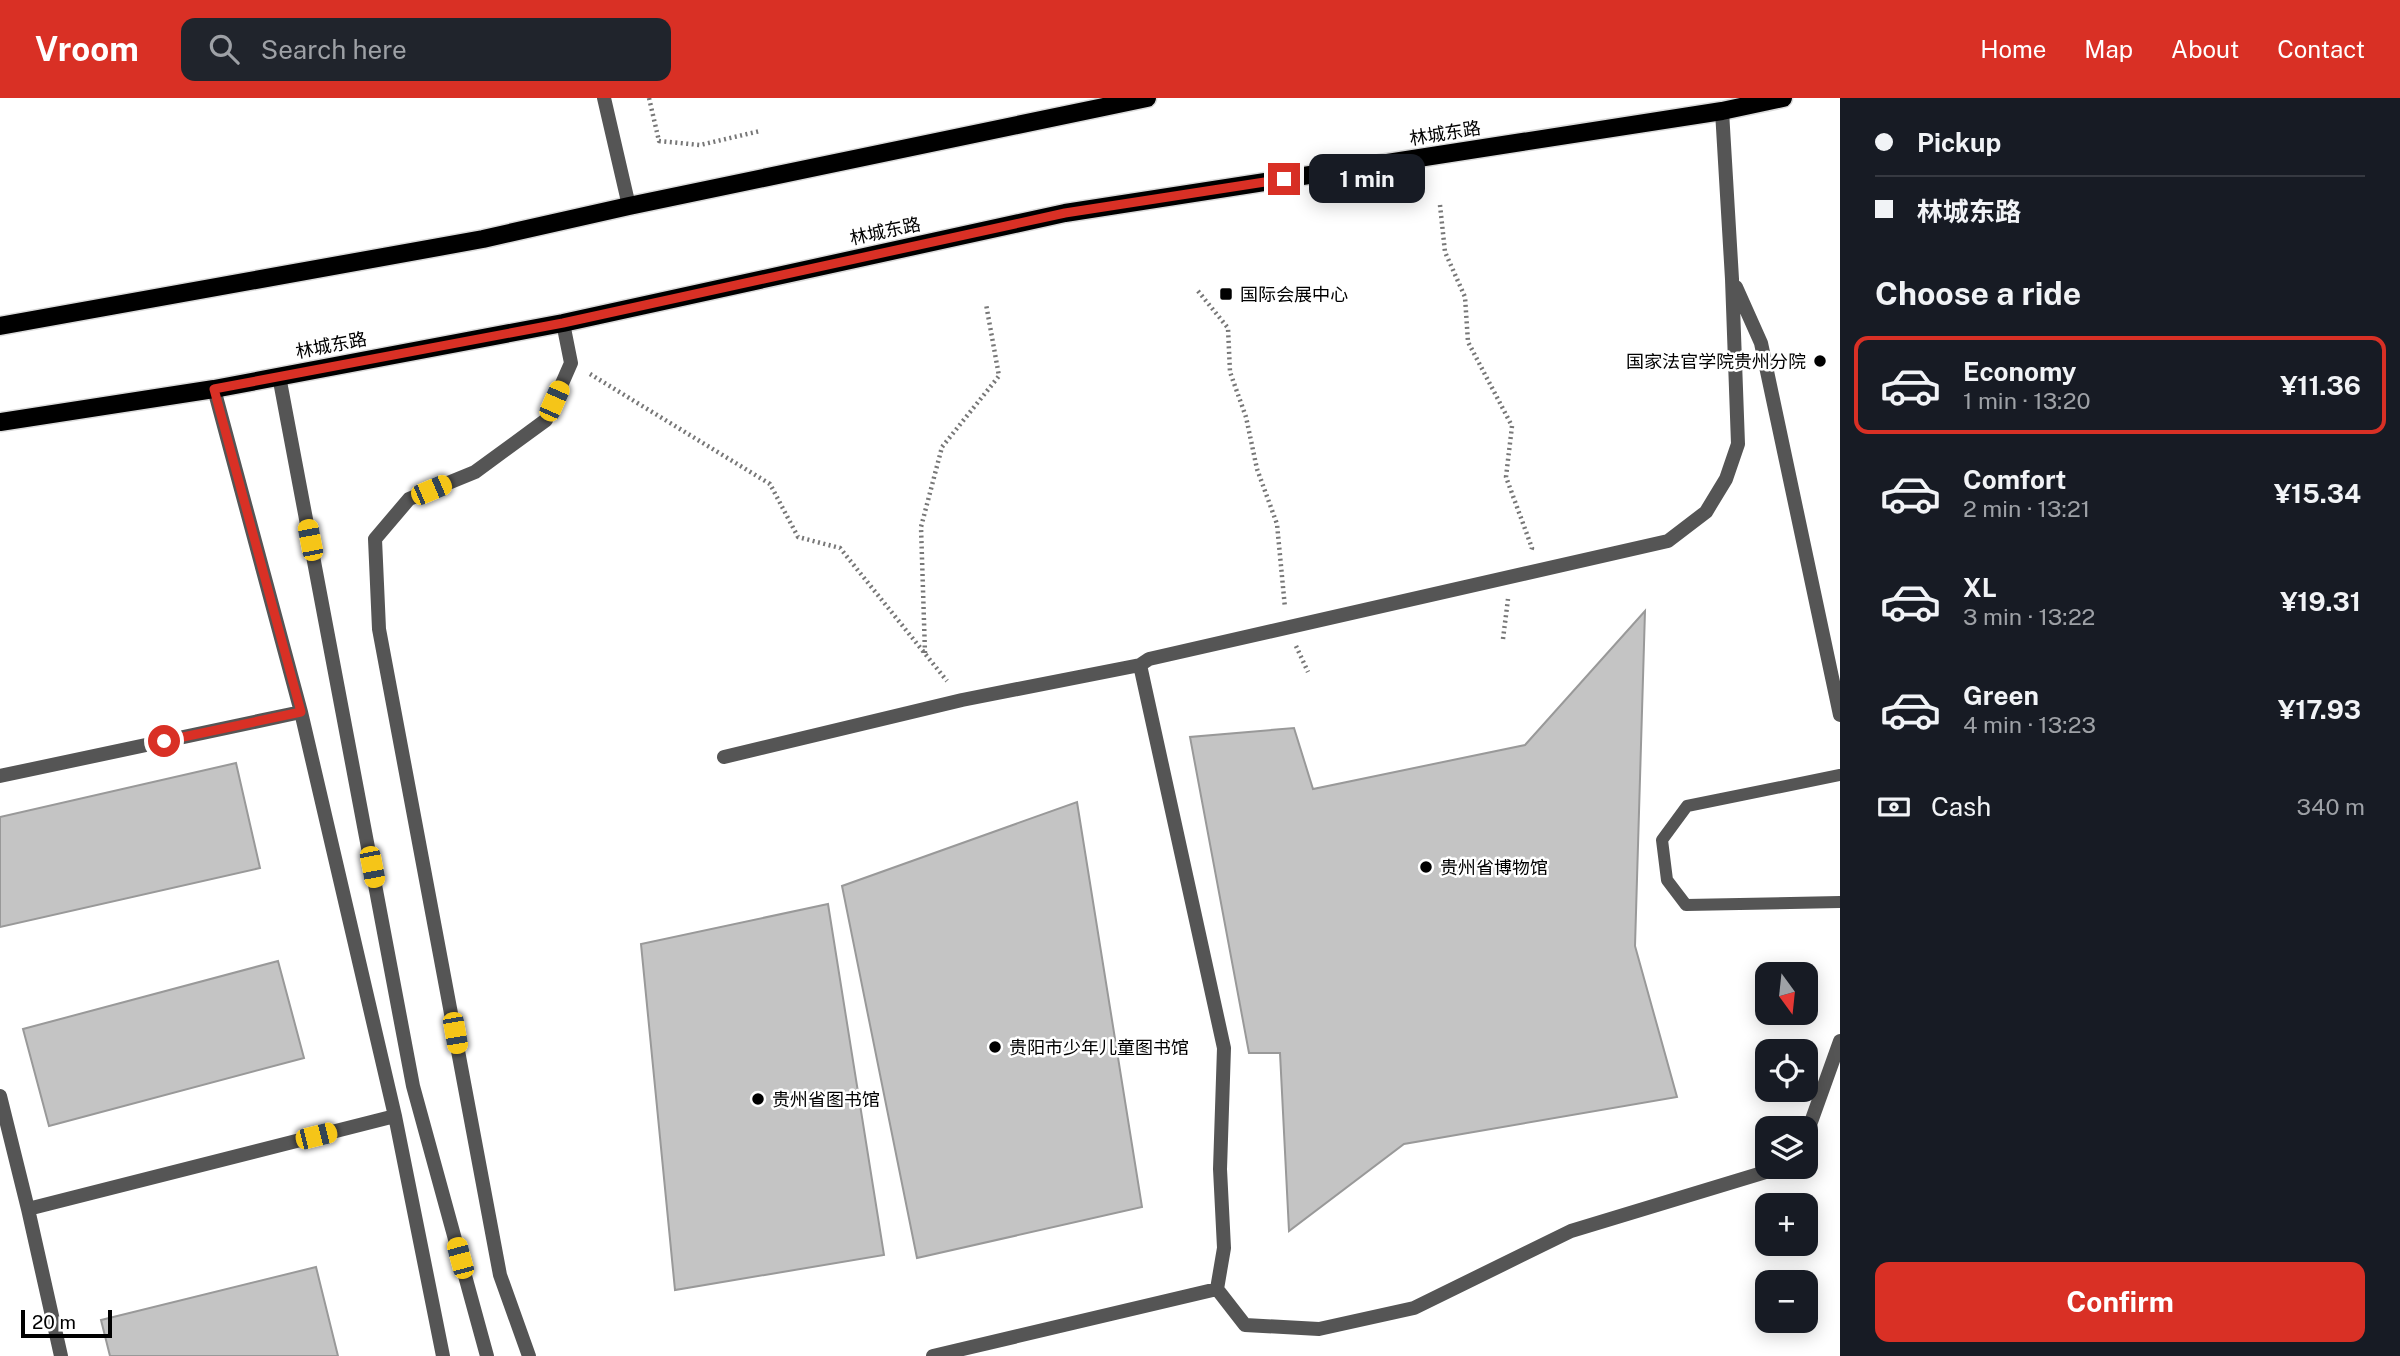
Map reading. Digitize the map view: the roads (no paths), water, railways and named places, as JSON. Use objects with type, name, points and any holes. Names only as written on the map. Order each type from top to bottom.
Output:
[{"type":"main road","points":[[0,326],[483,239],[1147,98]]},
{"type":"main road","name":"林城东路","points":[[0,422],[214,389],[563,323],[1065,213],[1722,111],[1783,98]]},
{"type":"street","points":[[604,98],[629,206]]},
{"type":"street","points":[[724,757],[962,700],[1140,665],[1149,659],[1668,541],[1706,512],[1726,479],[1738,444],[1722,111]]},
{"type":"street","points":[[1732,279],[1761,342],[1840,715]]},
{"type":"street","points":[[529,1356],[500,1275],[379,629],[375,539],[409,499],[475,472],[546,420],[571,363],[563,323]]},
{"type":"street","points":[[279,376],[413,1086],[487,1356]]},
{"type":"street","points":[[214,389],[301,712],[394,1116],[443,1356]]},
{"type":"street","points":[[1140,665],[1224,1048],[1220,1169],[1224,1248],[1217,1289],[1245,1325],[1319,1329],[1414,1308],[1571,1231],[1755,1175]]},
{"type":"street","points":[[0,776],[301,712]]},
{"type":"street","points":[[1813,1116],[1840,1041]]},
{"type":"street","points":[[0,1096],[61,1356]]},
{"type":"street","points":[[27,1209],[394,1116]]},
{"type":"street","points":[[933,1356],[1217,1289]]},
{"type":"lane","points":[[1840,775],[1687,806],[1662,840],[1667,880],[1686,905],[1840,902]]},
{"type":"place","name":"国际会展中心","points":[[1226,294]]},
{"type":"place","name":"国家法官学院贵州分院","points":[[1820,361]]},
{"type":"place","name":"贵州省博物馆","points":[[1426,867]]},
{"type":"place","name":"贵阳市少年儿童图书馆","points":[[995,1047]]},
{"type":"place","name":"贵州省图书馆","points":[[758,1099]]}]
